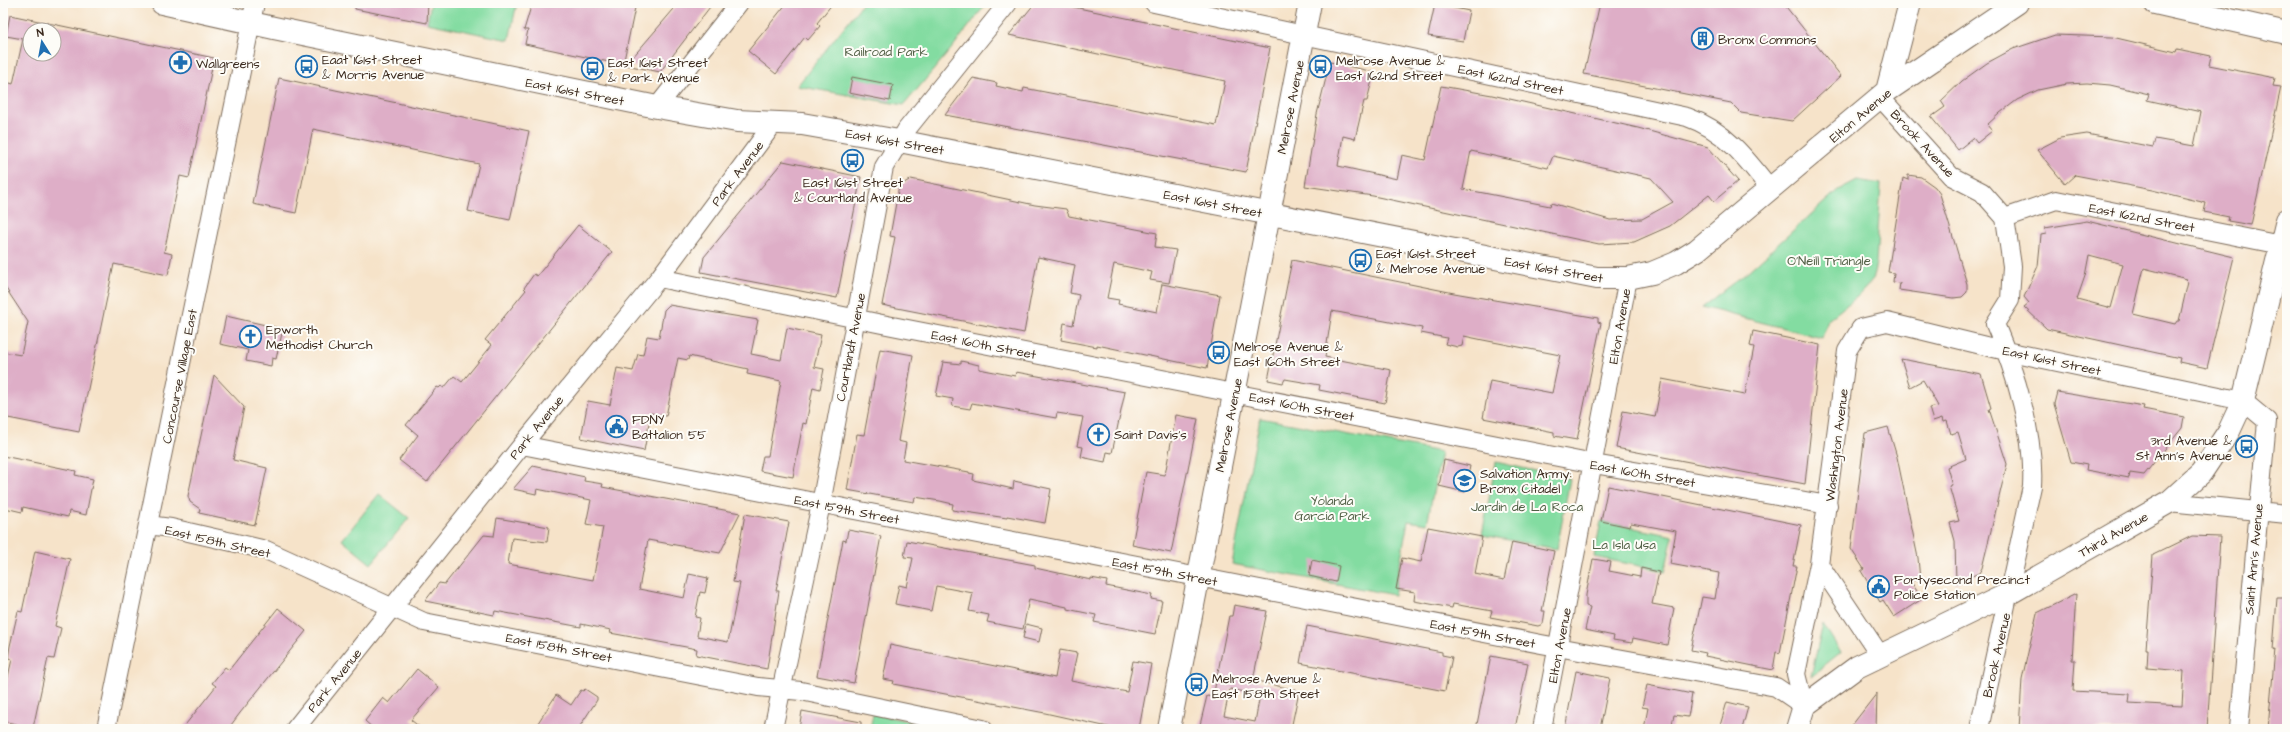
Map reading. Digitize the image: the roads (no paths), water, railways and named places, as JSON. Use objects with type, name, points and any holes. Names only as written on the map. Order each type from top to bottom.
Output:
[{"type":"main road","name":"East 161st Street","points":[[162,3],[253,13],[657,107],[737,121],[802,124],[899,141],[1597,278],[1628,278]]},
{"type":"main road","name":"Melrose Avenue","points":[[1169,729],[1310,3]]},
{"type":"main road","points":[[1884,94],[1910,3]]},
{"type":"main road","name":"Elton Avenue","points":[[1628,278],[1652,273],[1686,257],[1706,244],[1884,94],[2017,3]]},
{"type":"main road","points":[[2154,3],[2287,33]]},
{"type":"main road","name":"Third Avenue","points":[[1804,706],[1857,667],[2010,592],[2169,502],[2201,473],[2228,431],[2243,401],[2287,220]]},
{"type":"main road","points":[[1797,729],[1804,706]]},
{"type":"street","points":[[657,107],[739,3]]},
{"type":"street","name":"Courtlandt Avenue","points":[[773,729],[821,504],[884,167],[899,141],[1008,3]]},
{"type":"street","name":"East 162nd Street","points":[[1154,3],[1687,117],[1701,122],[1722,134],[1754,168],[1771,190]]},
{"type":"street","name":"Concourse Village East","points":[[106,729],[253,13]]},
{"type":"street","name":"Brook Avenue","points":[[1884,94],[1951,176],[1982,192],[2004,218],[2012,266],[2010,300],[1995,324],[2006,351],[2030,436],[2032,469],[2030,502],[1979,729]]},
{"type":"street","name":"Park Avenue","points":[[294,729],[522,445],[659,278],[774,123]]},
{"type":"street","name":"East 162nd Street","points":[[2004,218],[2056,200],[2281,245]]},
{"type":"street","name":"East 160th Street","points":[[659,278],[855,319],[1594,464],[1828,505]]},
{"type":"street","name":"Elton Avenue","points":[[1542,729],[1594,464],[1628,278]]},
{"type":"street","name":"East 161st Street","points":[[1861,328],[1887,322],[2006,351],[2243,401]]},
{"type":"street","name":"Washington Avenue","points":[[1804,706],[1796,674],[1819,564],[1828,505],[1847,351],[1861,328]]},
{"type":"street","name":"Saint Ann's Avenue","points":[[2239,729],[2257,510],[2267,421],[2243,401]]},
{"type":"street","name":"East 159th Street","points":[[522,445],[1558,647],[1776,687],[1804,706]]},
{"type":"street","points":[[2169,502],[2287,514]]},
{"type":"street","name":"East 158th Street","points":[[148,525],[171,528],[266,550],[424,622],[758,687],[801,691],[983,729]]},
{"type":"street","points":[[1819,564],[1880,655]]},
{"type":"place","name":"Bronx Commons","points":[[1702,39]]},
{"type":"place","name":"Wallgreens","points":[[181,63]]},
{"type":"place","name":"Eaat 161st Street & Morris Avenue","points":[[307,66]]},
{"type":"place","name":"Melrose Avenue & East 162nd Street","points":[[1320,67]]},
{"type":"place","name":"East 161st Street & Park Avenue","points":[[592,69]]},
{"type":"place","name":"East 161st Street & Courtland Avenue","points":[[853,160]]},
{"type":"place","name":"East 161st Street & Melrose Avenue","points":[[1360,260]]},
{"type":"place","name":"Epworth Methodist Church","points":[[251,336]]},
{"type":"place","name":"Melrose Avenue & East 160th Street","points":[[1218,353]]},
{"type":"place","name":"FDNY Battalion 55","points":[[616,426]]},
{"type":"place","name":"Saint Davis's","points":[[1098,434]]},
{"type":"place","name":"3rd Avenue & St Ann’s Avenue","points":[[2247,447]]},
{"type":"place","name":"Salvation Army: Bronx Citadel","points":[[1464,480]]},
{"type":"place","name":"Fortysecond Precinct Police Station","points":[[1879,586]]},
{"type":"place","name":"Melrose Avenue & East 158th Street","points":[[1197,685]]},
{"type":"park label","name":"Railroad Park","points":[[886,51]]},
{"type":"park label","name":"O'Neill Triangle","points":[[1829,260]]},
{"type":"park label","name":"Jardin de La Roca","points":[[1527,506]]},
{"type":"park label","name":"Yolanda García Park","points":[[1332,508]]},
{"type":"park label","name":"La Isla Usa","points":[[1624,544]]}]
